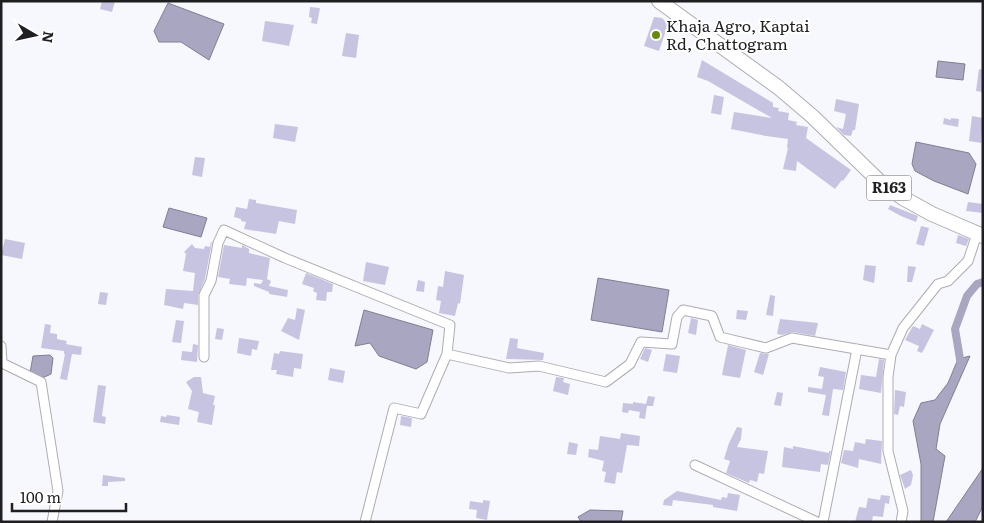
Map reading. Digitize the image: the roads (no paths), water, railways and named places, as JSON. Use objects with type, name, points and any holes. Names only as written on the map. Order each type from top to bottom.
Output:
[{"type":"main road","name":"R163","points":[[659,1],[779,88],[812,116],[879,181],[903,198],[932,214],[980,235]]},
{"type":"street","points":[[204,358],[204,295],[211,281],[218,243],[224,230],[285,258],[450,325],[447,354],[421,414],[394,408],[365,522]]},
{"type":"street","points":[[901,522],[903,511],[888,451],[888,377],[891,355],[903,328],[938,284],[948,281],[968,261],[980,235]]},
{"type":"street","points":[[447,354],[509,368],[539,366],[606,382],[630,364],[641,342],[672,344],[677,317],[683,310],[712,316],[720,337],[766,348],[792,338],[891,355]]},
{"type":"street","points":[[1,346],[2,363],[41,382],[58,492],[52,522]]},
{"type":"street","points":[[823,522],[857,349]]},
{"type":"street","points":[[695,465],[817,522]]},
{"type":"waterway","points":[[960,366],[955,329],[967,296],[977,284],[983,282]]},
{"type":"place","name":"Khaja Agro, Kaptai Rd, Chattogram","points":[[656,35]]}]
